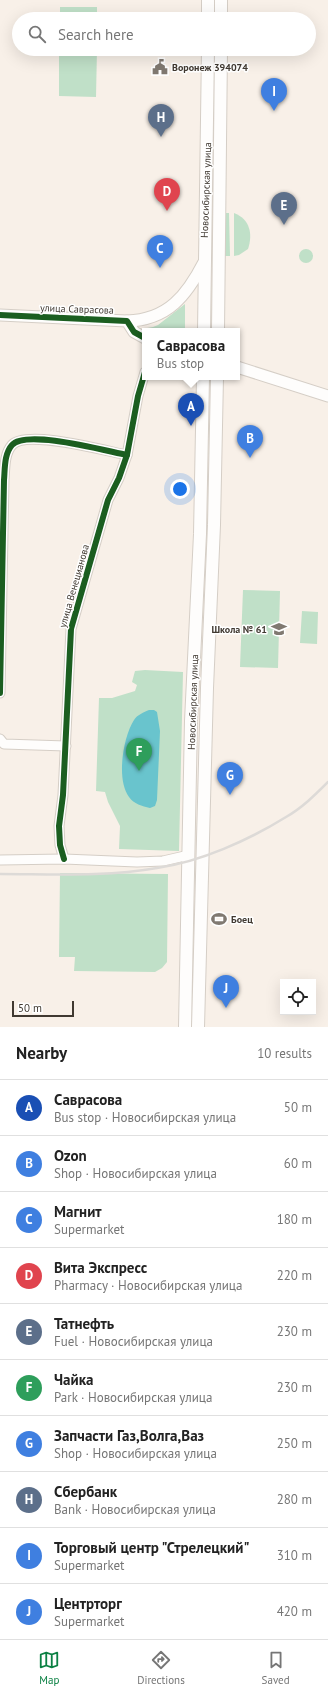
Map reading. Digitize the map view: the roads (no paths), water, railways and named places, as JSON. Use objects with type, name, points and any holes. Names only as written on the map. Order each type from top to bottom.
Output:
[{"type":"main road","points":[[208,0],[208,12]]},
{"type":"main road","points":[[221,0],[221,12]]},
{"type":"main road","name":"Новосибирская улица","points":[[204,328],[208,56]]},
{"type":"main road","name":"Новосибирская улица","points":[[218,328],[221,56]]},
{"type":"main road","name":"Новосибирская улица","points":[[185,1027],[191,721],[200,526],[203,380]]},
{"type":"main road","name":"Новосибирская улица","points":[[198,1027],[206,708],[214,525],[217,380]]},
{"type":"street","points":[[127,321],[141,320],[158,315],[175,303],[189,288],[204,262]]},
{"type":"street","name":"улица Саврасова","points":[[0,315],[127,321],[134,332],[142,336]]},
{"type":"street","points":[[240,368],[328,396]]},
{"type":"street","name":"улица Венецианова","points":[[64,859],[60,846],[59,826],[66,746],[71,629],[108,500],[119,478],[127,455],[138,396],[143,380]]},
{"type":"street","points":[[0,693],[4,480],[7,452],[13,443],[24,439],[55,440],[127,455]]},
{"type":"street","points":[[0,739],[4,744],[66,746]]},
{"type":"street","points":[[0,860],[64,859],[137,862],[163,861],[189,855]]},
{"type":"water","points":[[149,710],[154,710],[157,712],[160,731],[157,800],[155,806],[150,808],[136,803],[129,797],[125,790],[122,770],[124,747],[130,727],[137,717]]},
{"type":"railway","points":[[0,874],[118,873],[157,868],[190,861],[224,849],[272,826],[303,805],[328,782]]},
{"type":"place","name":"Воронеж 394074","points":[[160,67]]},
{"type":"place","name":"Торговый центр \"Стрелецкий\"","points":[[274,111]]},
{"type":"place","name":"Сбербанк","points":[[161,137]]},
{"type":"place","name":"Вита Экспресс","points":[[167,211]]},
{"type":"place","name":"Татнефть","points":[[284,225]]},
{"type":"place","name":"Магнит","points":[[160,268]]},
{"type":"place","name":"Саврасова","points":[[191,426]]},
{"type":"place","name":"Ozon","points":[[250,458]]},
{"type":"place","name":"Школа № 61","points":[[279,629]]},
{"type":"place","name":"Чайка","points":[[139,771]]},
{"type":"place","name":"Запчасти Газ,Волга,Ваз","points":[[230,795]]},
{"type":"place","name":"Боец","points":[[219,919]]},
{"type":"place","name":"Центрторг","points":[[226,1008]]}]
